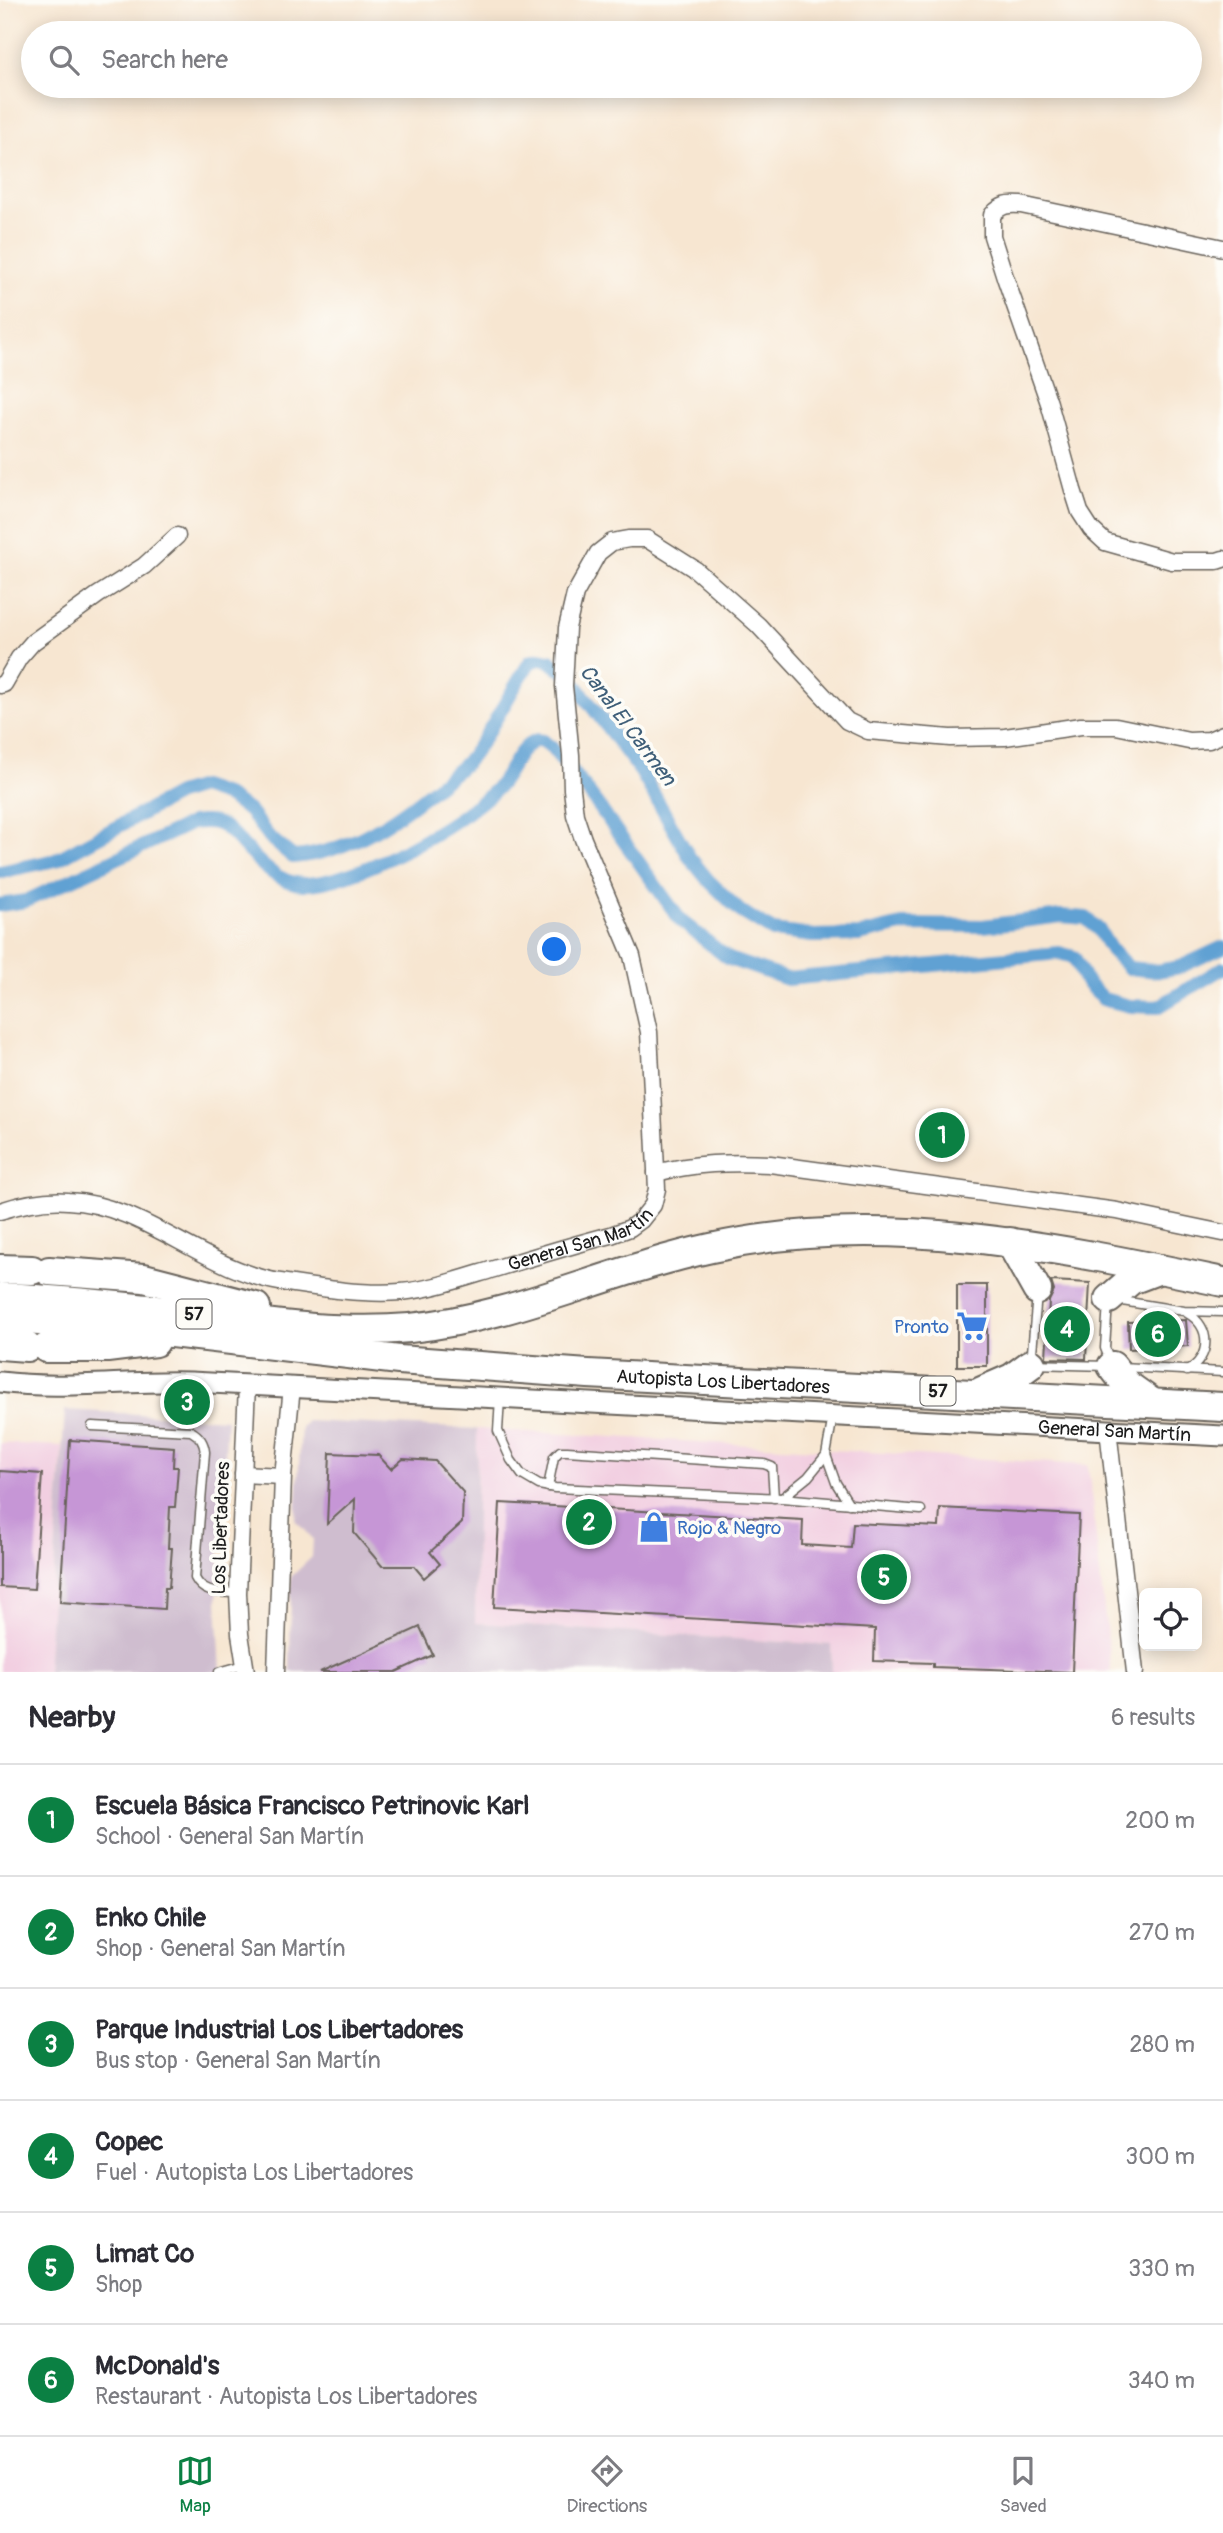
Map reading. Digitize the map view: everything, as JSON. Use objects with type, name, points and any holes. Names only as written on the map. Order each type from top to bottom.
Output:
[{"type":"highway","name":"57","points":[[0,1297],[121,1306],[319,1329],[412,1327],[504,1311],[647,1264],[711,1248],[770,1237],[826,1232],[872,1232],[1010,1242],[1223,1282]]},
{"type":"highway","points":[[1010,1242],[1043,1291]]},
{"type":"highway","name":"57","points":[[0,1269],[144,1278],[278,1311],[350,1322],[412,1327]]},
{"type":"highway","points":[[1104,1298],[1131,1280],[1160,1269]]},
{"type":"highway","name":"Autopista Los Libertadores","points":[[0,1318],[95,1324],[367,1356],[575,1373],[1223,1407]]},
{"type":"highway","name":"Autopista Los Libertadores","points":[[25,1346],[107,1348],[224,1339]]},
{"type":"highway","points":[[976,1393],[1001,1384],[1031,1364]]},
{"type":"highway","points":[[1112,1366],[1127,1385],[1151,1402]]},
{"type":"street","points":[[1223,248],[1021,205],[1008,204],[998,208],[992,215],[992,236],[1049,403],[1080,512],[1091,529],[1105,542],[1172,561],[1223,559]]},
{"type":"street","points":[[0,685],[4,684],[19,658],[33,642],[144,566],[177,536]]},
{"type":"street","points":[[656,1173],[649,1032],[637,977],[632,956],[575,816],[572,789],[564,686],[567,628],[575,594],[597,553],[612,542],[629,538],[647,539],[696,570],[758,625],[847,721],[868,731],[950,738],[1005,737],[1081,726],[1116,726],[1189,741],[1209,740],[1223,734]]},
{"type":"street","name":"General San Martín","points":[[0,1211],[46,1201],[90,1204],[119,1213],[231,1267],[257,1276],[319,1287],[388,1293],[435,1286],[630,1228],[642,1220],[653,1205],[657,1189],[656,1173],[720,1162],[770,1164],[1118,1211],[1223,1233]]},
{"type":"street","name":"General San Martín","points":[[0,1382],[36,1385],[158,1381],[1223,1436]]},
{"type":"street","name":"Los Libertadores","points":[[245,1669],[238,1593],[247,1385]]},
{"type":"street","points":[[276,1672],[283,1476],[292,1387]]},
{"type":"street","points":[[1108,1429],[1135,1672]]},
{"type":"street","points":[[243,1474],[283,1476]]},
{"type":"lane","points":[[1043,1291],[1031,1364],[1223,1372]]},
{"type":"lane","points":[[1112,1366],[1105,1348],[1104,1298],[1184,1311],[1223,1312]]},
{"type":"lane","points":[[1184,1311],[1197,1319],[1206,1338],[1202,1358],[1187,1371]]},
{"type":"lane","points":[[500,1397],[498,1431],[502,1443],[522,1475],[539,1485],[778,1498],[921,1510]]},
{"type":"lane","points":[[833,1416],[827,1455],[836,1483],[849,1504]]},
{"type":"lane","points":[[92,1426],[191,1431],[197,1434],[202,1440],[205,1452],[195,1578],[207,1592],[238,1593]]},
{"type":"lane","points":[[548,1487],[554,1457],[560,1451],[567,1451],[764,1464],[772,1467],[778,1498]]},
{"type":"lane","points":[[778,1498],[808,1477],[827,1455]]},
{"type":"lane","points":[[219,1672],[245,1669]]},
{"type":"shaded area","points":[[65,1410],[227,1419],[217,1601],[221,1672],[47,1672]]},
{"type":"shaded area","points":[[307,1421],[477,1429],[475,1623],[831,1645],[832,1672],[290,1672],[291,1577],[312,1557],[313,1539],[296,1520],[301,1427]]},
{"type":"shaded area","points":[[477,1429],[1088,1465],[1111,1672],[832,1672],[831,1645],[475,1623]]},
{"type":"shaded area","points":[[0,1443],[62,1446],[47,1672],[0,1672]]},
{"type":"building","points":[[1051,1281],[1090,1283],[1086,1359],[1046,1358],[1049,1301],[1054,1291]]},
{"type":"building","name":"Pronto","points":[[957,1285],[987,1285],[987,1366],[957,1366]]},
{"type":"building","points":[[1186,1320],[1188,1346],[1129,1349],[1128,1322]]},
{"type":"building","points":[[70,1440],[174,1447],[173,1467],[178,1467],[175,1507],[170,1507],[168,1548],[172,1548],[169,1588],[165,1588],[164,1609],[60,1602]]},
{"type":"building","points":[[330,1453],[378,1455],[391,1469],[403,1459],[435,1461],[463,1492],[462,1523],[430,1552],[440,1564],[424,1578],[414,1566],[382,1566],[354,1533],[355,1499],[327,1524]]},
{"type":"building","points":[[0,1471],[42,1474],[34,1589],[0,1587]]},
{"type":"building","points":[[500,1503],[803,1520],[802,1545],[851,1548],[853,1523],[939,1527],[940,1508],[1079,1515],[1072,1672],[933,1667],[933,1663],[874,1661],[875,1629],[494,1607]]},
{"type":"building","points":[[420,1627],[433,1655],[396,1672],[320,1672]]},
{"type":"waterway","name":"Canal El Carmen","points":[[0,872],[56,860],[178,794],[201,787],[225,795],[249,811],[269,837],[293,857],[334,849],[373,832],[409,808],[464,764],[487,734],[530,662],[540,659],[550,661],[569,676],[641,772],[690,858],[708,880],[740,911],[773,931],[812,936],[859,935],[902,925],[983,926],[1061,916],[1086,918],[1129,968],[1157,971],[1180,967],[1223,947]]},
{"type":"waterway","points":[[0,905],[26,901],[198,822],[212,822],[224,827],[275,875],[293,883],[325,882],[377,864],[459,818],[497,788],[524,748],[537,740],[551,747],[587,790],[681,921],[729,959],[787,979],[1059,953],[1074,957],[1086,982],[1103,999],[1130,1006],[1158,1007],[1223,968]]},
{"type":"place","name":"Escuela Básica Francisco Petrinovic Karl","points":[[942,1135]]},
{"type":"place","name":"Pronto","points":[[972,1326]]},
{"type":"place","name":"Copec","points":[[1067,1329]]},
{"type":"place","name":"McDonald's","points":[[1158,1334]]},
{"type":"place","name":"Parque Industrial Los Libertadores","points":[[187,1402]]},
{"type":"place","name":"Enko Chile","points":[[589,1522]]},
{"type":"place","name":"Rojo & Negro","points":[[654,1527]]},
{"type":"place","name":"Limat Co","points":[[884,1577]]}]
